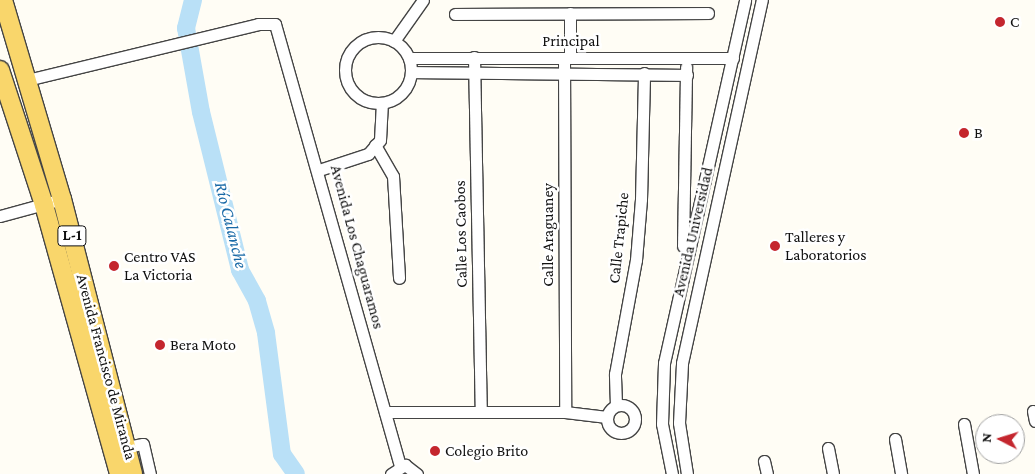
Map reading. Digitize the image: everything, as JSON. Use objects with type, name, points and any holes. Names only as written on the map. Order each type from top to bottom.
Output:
[{"type":"main road","name":"Avenida Francisco de Miranda","points":[[3,0],[62,199],[134,474]]},
{"type":"main road","name":"Avenida Francisco de Miranda","points":[[0,70],[44,205],[119,474]]},
{"type":"street","points":[[394,41],[423,0]]},
{"type":"street","name":"Avenida Universidad","points":[[672,474],[662,396],[682,274],[745,0]]},
{"type":"street","name":"Avenida Universidad","points":[[687,474],[679,423],[682,363],[762,0]]},
{"type":"street","points":[[455,14],[708,12]]},
{"type":"street","name":"Calle Araguaney","points":[[565,412],[564,70],[567,58],[570,13]]},
{"type":"street","name":"Avenida Los Chaguaramos","points":[[27,80],[258,24],[275,24],[282,38],[400,466]]},
{"type":"street","points":[[372,37],[394,41],[409,58],[411,72],[402,92],[382,103],[371,102],[352,90],[346,63],[362,41],[372,37]]},
{"type":"street","name":"Calle Los Caobos","points":[[474,57],[481,410]]},
{"type":"street","name":"Principal","points":[[409,58],[733,58]]},
{"type":"street","name":"Avenida Universidad","points":[[682,274],[686,58]]},
{"type":"street","name":"Principal","points":[[411,72],[564,70],[687,74]]},
{"type":"street","name":"Calle Trapiche","points":[[616,405],[615,374],[636,260],[641,200],[644,73]]},
{"type":"street","points":[[319,170],[357,160],[375,146],[380,140],[382,103]]},
{"type":"street","points":[[375,146],[393,176],[399,278]]},
{"type":"street","points":[[0,216],[62,199]]},
{"type":"street","points":[[385,412],[481,410],[565,412],[607,417],[617,432],[633,427],[632,410],[616,405],[607,417]]},
{"type":"street","points":[[964,424],[973,474]]},
{"type":"street","points":[[895,439],[901,474]]},
{"type":"street","points":[[127,447],[142,444],[150,474]]},
{"type":"street","points":[[828,448],[833,474]]},
{"type":"street","points":[[764,461],[767,474]]},
{"type":"street","points":[[391,474],[400,466],[409,466],[417,474]]},
{"type":"waterway","name":"Río Calanche","points":[[193,0],[186,28],[201,112],[240,270],[257,301],[266,333],[282,454],[296,474]]},
{"type":"place","name":"C","points":[[1000,22]]},
{"type":"place","name":"B","points":[[964,133]]},
{"type":"place","name":"Talleres y Laboratorios","points":[[775,246]]},
{"type":"place","name":"Centro VAS La Victoria","points":[[114,266]]},
{"type":"place","name":"Bera Moto","points":[[160,345]]},
{"type":"place","name":"Colegio Brito","points":[[435,451]]}]
